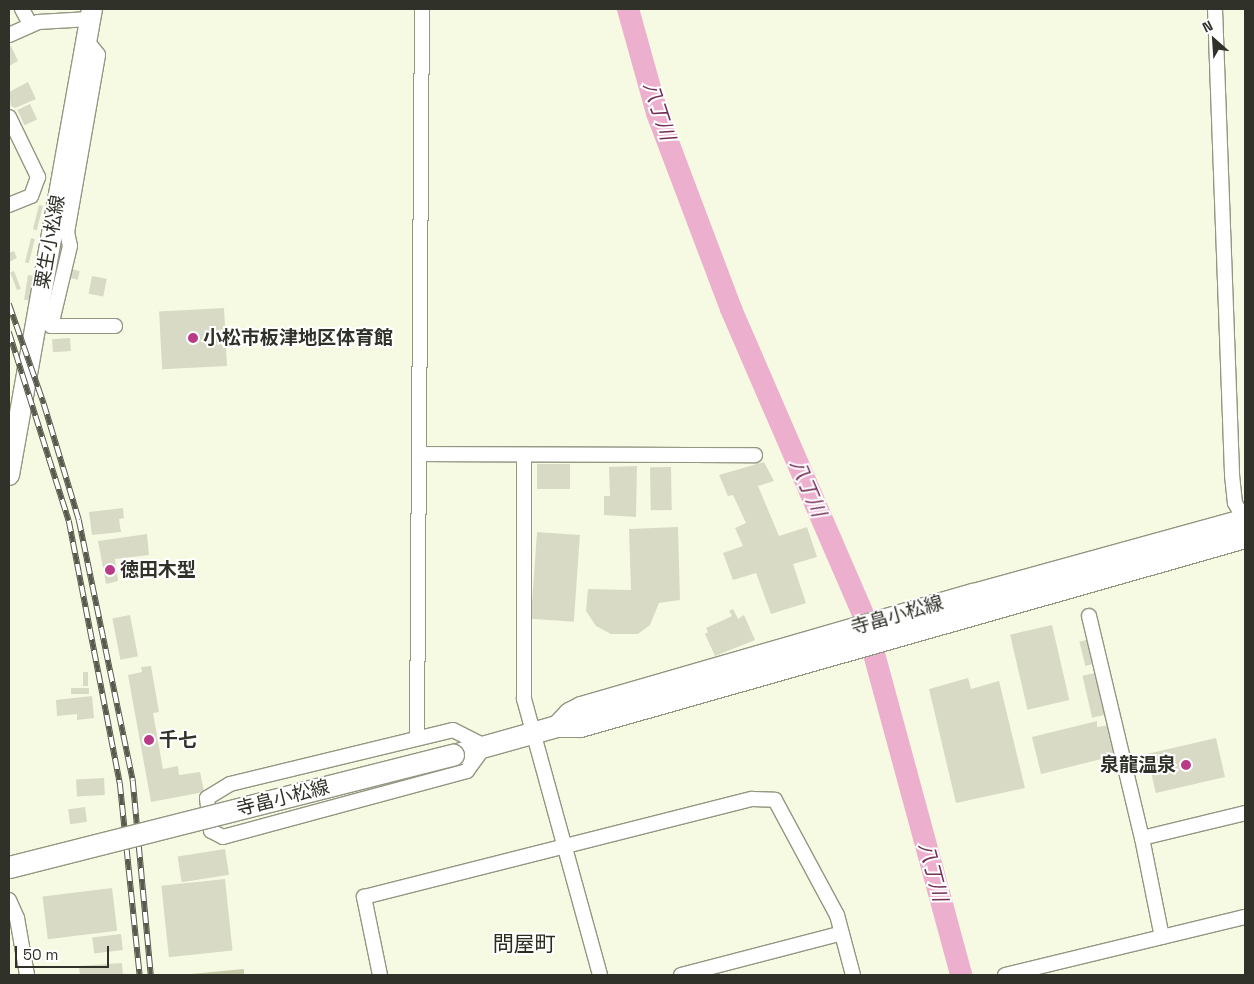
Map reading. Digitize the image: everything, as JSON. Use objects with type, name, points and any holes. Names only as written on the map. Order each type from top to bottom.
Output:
[{"type":"main road","name":"粟生小松線","points":[[9,475],[91,14]]},
{"type":"main road","name":"寺畠小松線","points":[[9,866],[534,733],[557,726],[569,713],[581,707],[735,671],[976,603],[1245,520]]},
{"type":"main road","name":"寺畠小松線","points":[[976,603],[1245,537]]},
{"type":"street","points":[[22,9],[30,24]]},
{"type":"street","points":[[417,737],[422,9]]},
{"type":"street","points":[[1215,9],[1232,475],[1235,503],[1245,520]]},
{"type":"street","points":[[9,35],[30,24],[91,14]]},
{"type":"street","points":[[86,40],[98,55],[67,232],[70,246],[51,326],[115,326]]},
{"type":"street","points":[[9,117],[38,177],[31,196],[9,206]]},
{"type":"street","points":[[420,454],[755,455]]},
{"type":"street","points":[[524,455],[524,699],[600,975]]},
{"type":"street","points":[[1089,616],[1142,838],[1162,937]]},
{"type":"street","points":[[453,730],[485,746],[467,771],[241,833],[223,837],[211,831],[207,798],[230,784],[417,737],[453,730]]},
{"type":"street","points":[[380,975],[364,897],[752,799],[775,800],[838,915],[853,975]]},
{"type":"street","points":[[1142,838],[1245,813]]},
{"type":"street","points":[[9,900],[17,918],[27,975]]},
{"type":"street","points":[[1005,975],[1245,917]]},
{"type":"street","points":[[681,975],[842,934]]},
{"type":"green space","points":[[244,969],[244,975],[181,975]]},
{"type":"building","points":[[11,46],[18,61],[9,66],[9,47]]},
{"type":"building","points":[[28,82],[36,99],[15,108],[11,106],[9,92]]},
{"type":"building","points":[[30,104],[37,119],[24,125],[17,110]]},
{"type":"building","points":[[39,205],[43,206],[37,230],[33,229]]},
{"type":"building","points":[[31,238],[35,239],[29,263],[25,262]]},
{"type":"building","points":[[14,251],[17,258],[9,262],[9,253]]},
{"type":"building","points":[[71,269],[80,271],[78,280],[69,278]]},
{"type":"building","points":[[14,271],[21,289],[17,290],[10,272]]},
{"type":"building","points":[[28,275],[34,276],[30,301],[24,300]]},
{"type":"building","points":[[92,276],[107,279],[103,297],[89,294]]},
{"type":"building","name":"小松市板津地区体育館","points":[[224,308],[227,366],[162,369],[159,311]]},
{"type":"building","points":[[70,338],[71,351],[53,352],[52,339]]},
{"type":"building","points":[[764,462],[774,481],[758,486],[779,536],[807,527],[817,557],[793,564],[806,603],[771,614],[756,573],[733,580],[723,553],[743,546],[735,528],[746,523],[733,495],[728,496],[719,475]]},
{"type":"building","points":[[537,464],[570,464],[570,489],[537,489]]},
{"type":"building","points":[[637,466],[636,517],[604,515],[604,496],[610,496],[609,467]]},
{"type":"building","points":[[650,467],[671,467],[672,510],[651,510]]},
{"type":"building","points":[[123,508],[124,518],[119,519],[121,532],[92,535],[89,512]]},
{"type":"building","points":[[678,527],[680,600],[659,603],[650,625],[638,634],[611,634],[596,626],[586,611],[588,589],[631,590],[629,529]]},
{"type":"building","points":[[537,532],[580,535],[574,622],[531,619]]},
{"type":"building","name":"徳田木型","points":[[147,534],[149,555],[115,559],[118,581],[106,584],[98,541]]},
{"type":"building","points":[[733,609],[738,619],[744,615],[755,640],[715,656],[705,634],[708,632],[706,628],[732,616],[729,611]]},
{"type":"building","points":[[130,615],[138,656],[120,660],[112,618]]},
{"type":"building","points":[[1052,625],[1069,700],[1027,710],[1010,635]]},
{"type":"building","points":[[1090,639],[1096,663],[1085,666],[1079,642]]},
{"type":"building","name":"千七","points":[[151,666],[159,712],[153,713],[163,769],[178,766],[179,775],[200,772],[204,792],[151,802],[128,675],[142,672],[141,667]]},
{"type":"building","points":[[83,672],[88,672],[88,686],[83,686]]},
{"type":"building","points":[[1099,672],[1109,714],[1092,718],[1082,676]]},
{"type":"building","points":[[968,678],[971,689],[999,681],[1025,788],[956,803],[929,689]]},
{"type":"building","points":[[71,688],[89,688],[89,694],[71,694]]},
{"type":"building","points":[[92,696],[94,718],[77,720],[77,714],[57,716],[56,700]]},
{"type":"building","points":[[1097,721],[1097,727],[1111,725],[1118,755],[1041,774],[1032,737]]},
{"type":"building","name":"泉龍温泉","points":[[1216,738],[1225,777],[1156,793],[1147,754]]},
{"type":"building","points":[[104,778],[105,795],[77,796],[76,779]]},
{"type":"building","points":[[85,807],[87,822],[70,824],[68,809]]},
{"type":"building","points":[[225,849],[229,875],[182,882],[178,857]]},
{"type":"building","points":[[225,879],[233,951],[169,957],[161,886]]},
{"type":"building","points":[[112,888],[117,931],[48,939],[43,897]]},
{"type":"building","points":[[121,934],[123,950],[94,953],[92,938]]},
{"type":"building","points":[[122,963],[123,975],[80,975],[79,966]]},
{"type":"waterway","name":"八丁川","points":[[628,9],[657,113],[731,309],[864,617],[961,975]]},
{"type":"railway","points":[[9,304],[44,404],[79,520],[133,781],[151,975]]},
{"type":"railway","points":[[9,332],[69,521],[120,783],[140,975]]},
{"type":"place","name":"小松市板津地区体育館","points":[[193,338]]},
{"type":"place","name":"徳田木型","points":[[110,570]]},
{"type":"place","name":"千七","points":[[149,740]]},
{"type":"place","name":"泉龍温泉","points":[[1186,765]]},
{"type":"district","name":"問屋町","points":[[524,944]]}]
